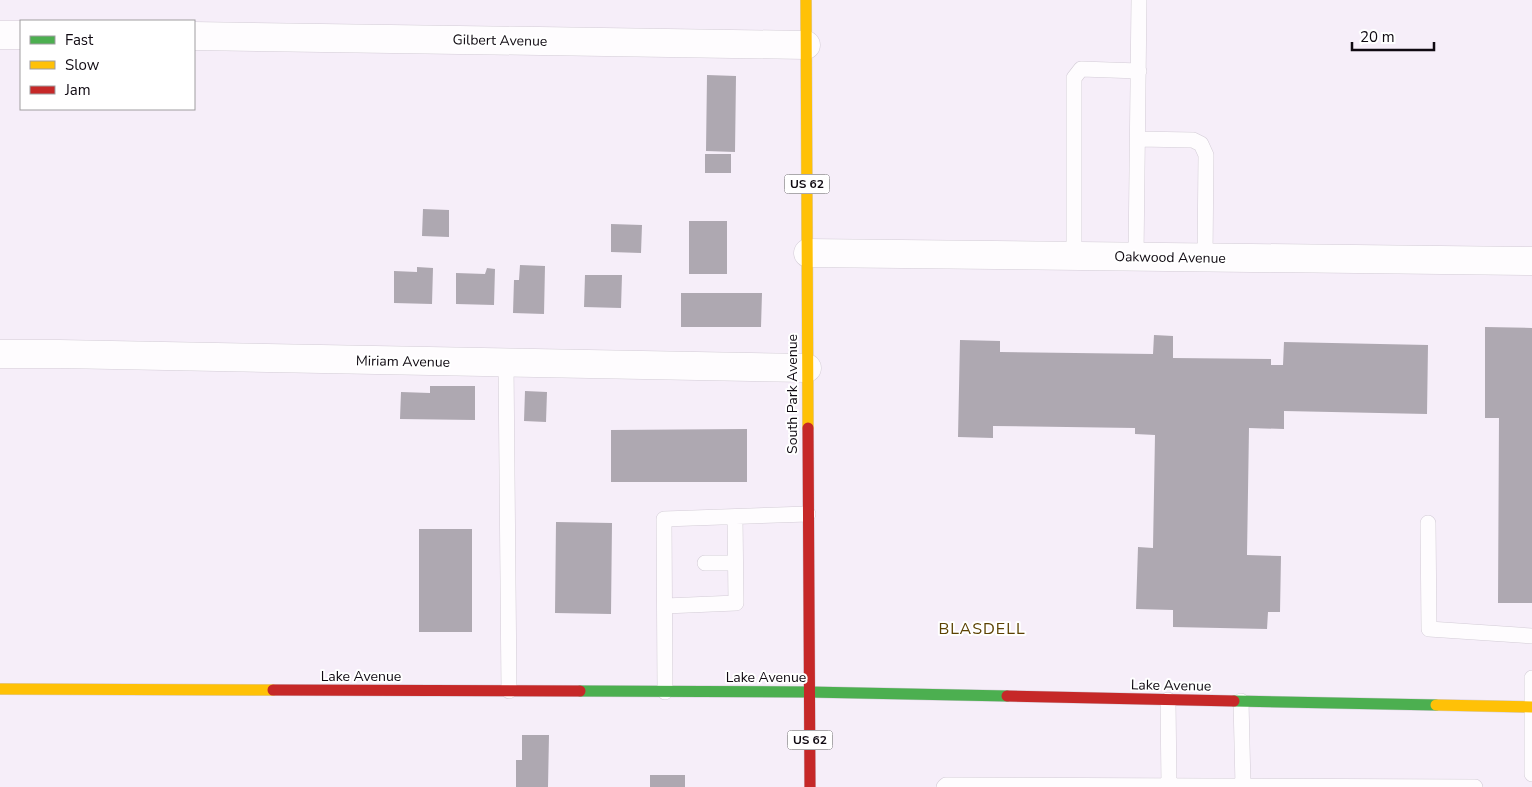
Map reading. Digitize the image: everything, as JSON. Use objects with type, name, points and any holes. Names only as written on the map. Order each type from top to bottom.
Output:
[{"type":"street","name":"South Park Avenue","points":[[806,0],[810,787]]},
{"type":"street","points":[[0,35],[20,35]]},
{"type":"street","name":"Gilbert Avenue","points":[[195,36],[806,45]]},
{"type":"street","name":"Oakwood Avenue","points":[[808,253],[1532,261]]},
{"type":"street","name":"Miriam Avenue","points":[[0,354],[807,368]]},
{"type":"street","name":"Lake Avenue","points":[[0,688],[809,692],[1532,707]]},
{"type":"lane","points":[[1136,257],[1139,0]]},
{"type":"lane","points":[[1074,256],[1074,78],[1081,69],[1138,71]]},
{"type":"lane","points":[[1138,139],[1193,140],[1201,144],[1206,155],[1205,258]]},
{"type":"lane","points":[[506,363],[509,691]]},
{"type":"lane","points":[[665,692],[665,606],[670,564],[664,519],[808,514]]},
{"type":"lane","points":[[665,606],[736,603],[736,517]]},
{"type":"lane","points":[[1428,523],[1429,629],[1532,636]]},
{"type":"lane","points":[[705,563],[736,563]]},
{"type":"lane","points":[[1532,678],[1532,774]]},
{"type":"lane","points":[[1168,700],[1169,786]]},
{"type":"lane","points":[[1241,701],[1243,786]]},
{"type":"lane","points":[[944,787],[946,785],[1475,787]]},
{"type":"building","points":[[707,75],[736,76],[735,152],[706,151]]},
{"type":"building","points":[[705,154],[731,154],[731,173],[705,173]]},
{"type":"building","points":[[423,209],[449,210],[449,237],[422,236]]},
{"type":"building","points":[[689,221],[727,221],[727,274],[689,274]]},
{"type":"building","points":[[611,224],[642,225],[641,253],[611,252]]},
{"type":"building","points":[[520,265],[545,266],[544,314],[513,313],[514,280],[519,280]]},
{"type":"building","points":[[417,267],[433,268],[432,304],[394,303],[394,271],[417,272]]},
{"type":"building","points":[[487,268],[495,269],[494,305],[456,304],[456,273],[485,274]]},
{"type":"building","points":[[585,275],[622,275],[621,308],[584,307]]},
{"type":"building","points":[[681,293],[762,293],[761,327],[681,327]]},
{"type":"building","points":[[1485,327],[1532,328],[1532,603],[1498,603],[1499,418],[1485,418]]},
{"type":"building","points":[[1154,335],[1173,336],[1173,358],[1271,359],[1271,365],[1283,365],[1284,342],[1428,345],[1427,414],[1284,411],[1284,429],[1249,428],[1247,555],[1281,556],[1280,612],[1268,612],[1267,629],[1173,627],[1173,610],[1136,609],[1138,547],[1153,548],[1155,435],[1135,434],[1135,428],[993,426],[993,438],[958,437],[960,340],[1000,341],[1000,352],[1153,354]]},
{"type":"building","points":[[430,386],[475,386],[475,420],[400,419],[401,392],[430,393]]},
{"type":"building","points":[[525,391],[547,392],[546,422],[524,421]]},
{"type":"building","points":[[747,429],[747,482],[611,482],[611,430]]},
{"type":"building","points":[[556,522],[612,523],[611,614],[555,613]]},
{"type":"building","points":[[419,529],[472,529],[472,632],[419,632]]},
{"type":"building","points":[[522,735],[549,735],[548,787],[516,787],[516,760],[522,760]]},
{"type":"building","points":[[650,775],[685,775],[685,787],[650,787]]},
{"type":"traffic: fast","points":[[580,691],[809,692],[1007,696]]},
{"type":"traffic: fast","points":[[1234,701],[1436,705]]},
{"type":"traffic: slow","points":[[806,0],[808,428]]},
{"type":"traffic: slow","points":[[0,689],[273,690]]},
{"type":"traffic: slow","points":[[1436,705],[1532,707]]},
{"type":"traffic: jam","points":[[808,428],[810,787]]},
{"type":"traffic: jam","points":[[273,690],[580,691]]},
{"type":"traffic: jam","points":[[1007,696],[1234,701]]},
{"type":"district","name":"BLASDELL","points":[[982,628]]}]
